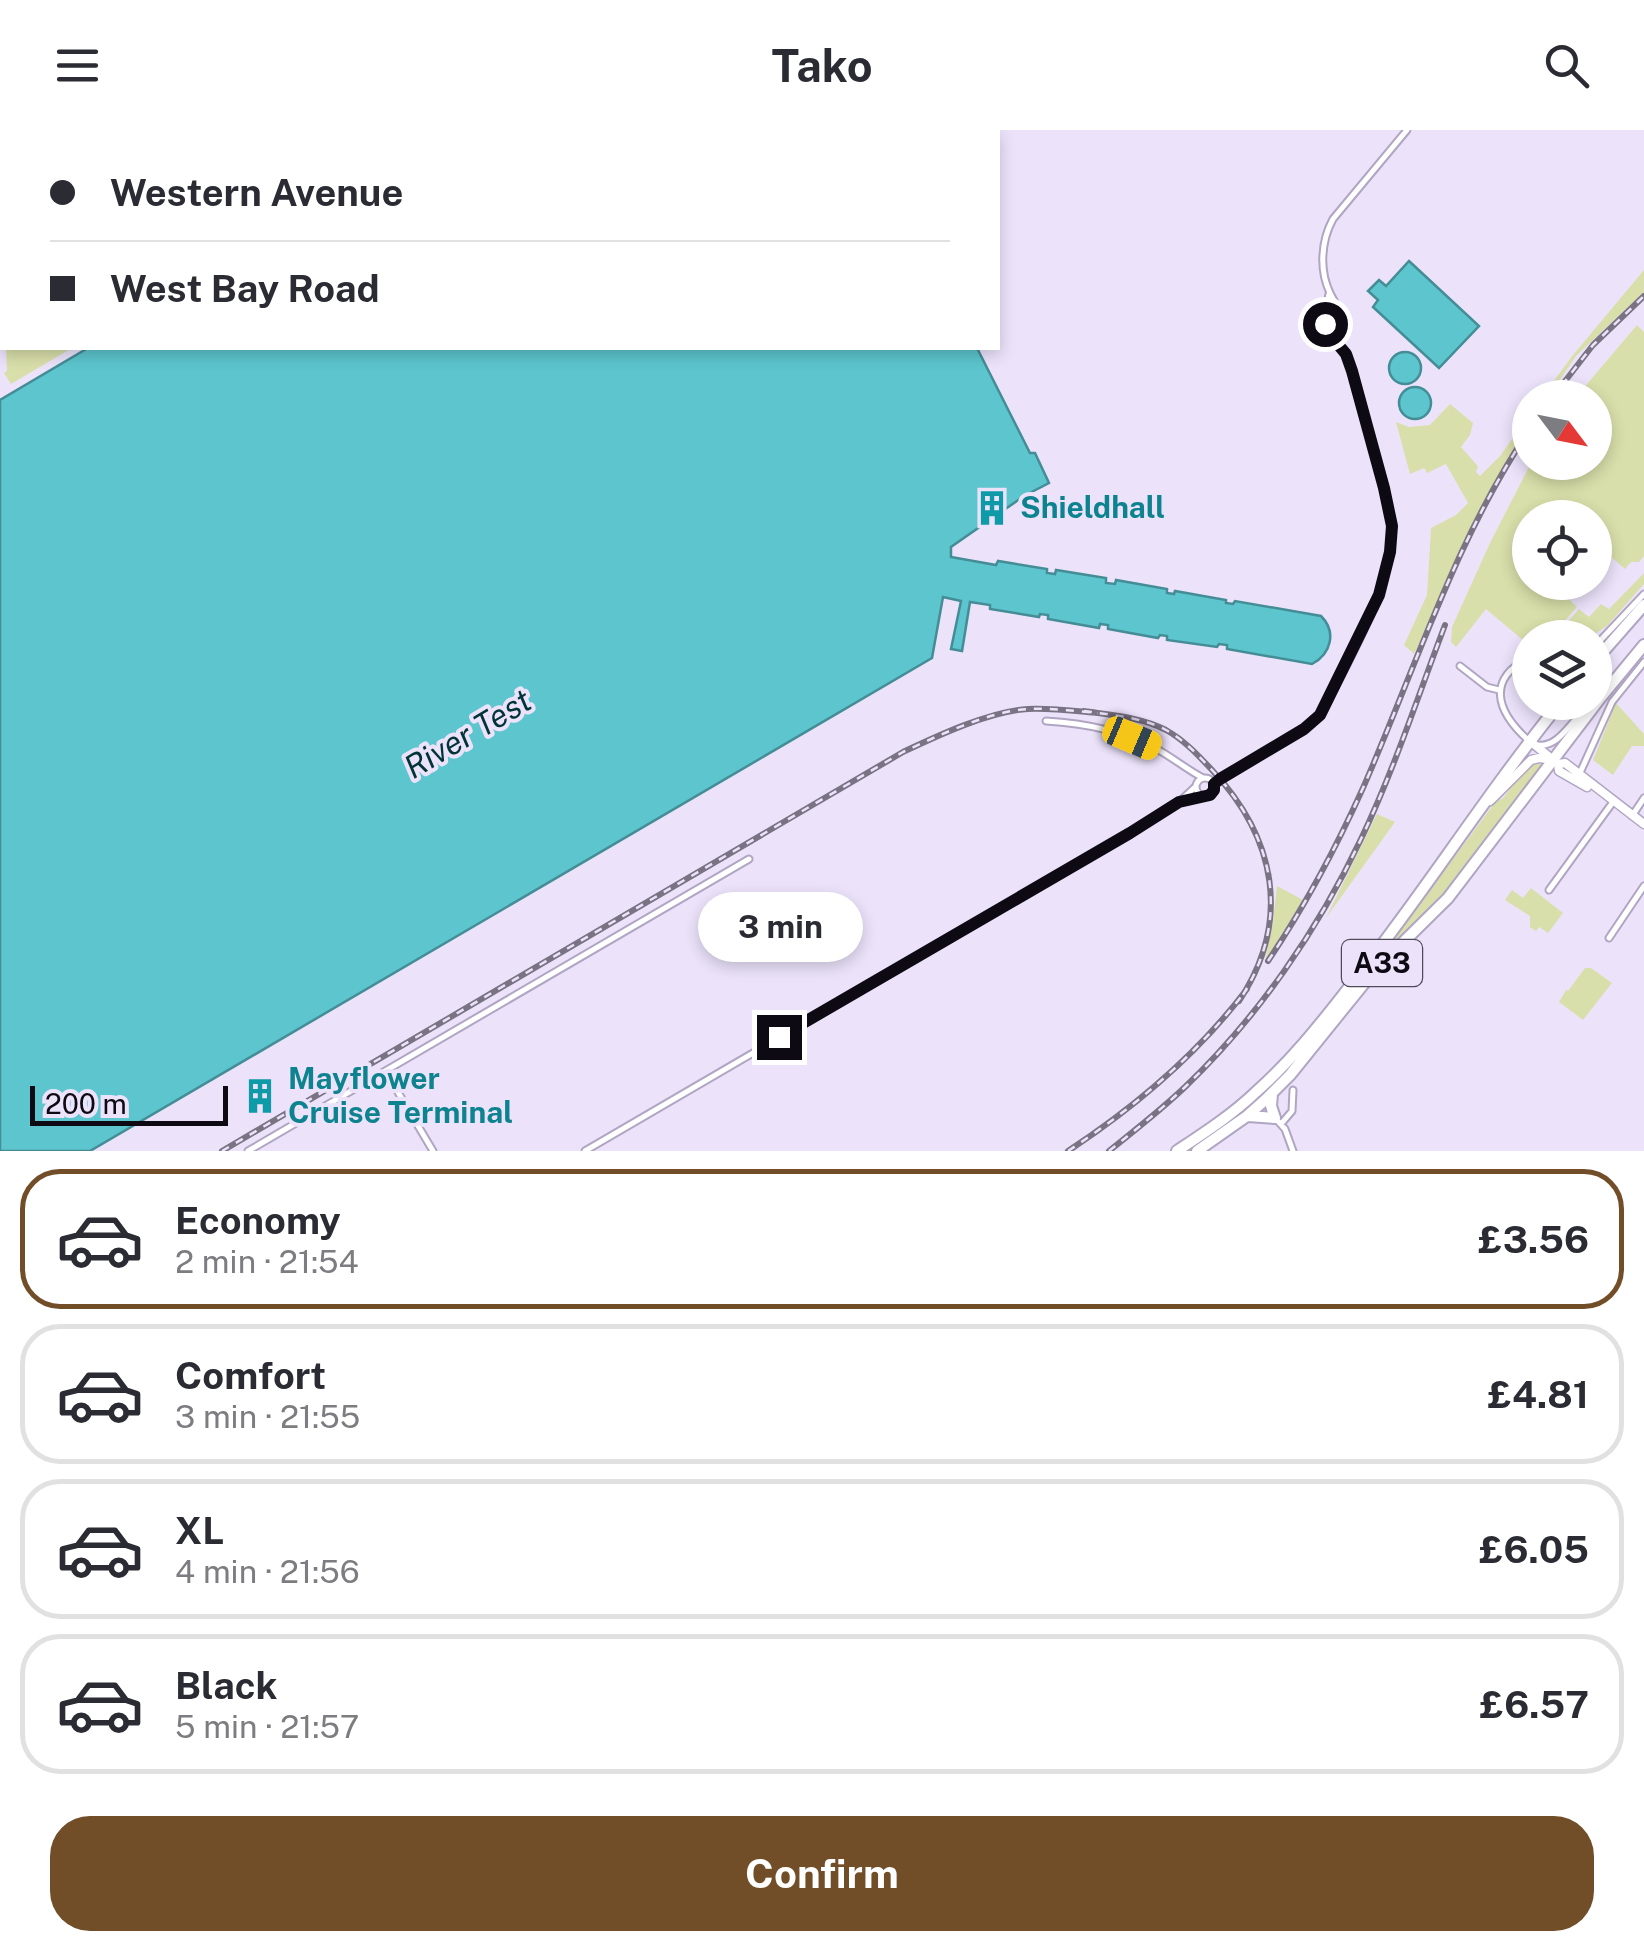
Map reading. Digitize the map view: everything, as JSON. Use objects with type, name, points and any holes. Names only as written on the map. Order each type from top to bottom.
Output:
[{"type":"highway","points":[[1612,642],[1644,605]]},
{"type":"highway","name":"A33","points":[[1612,682],[1644,645]]},
{"type":"highway","name":"A33","points":[[1176,1151],[1211,1129],[1284,1065],[1374,957],[1546,720]]},
{"type":"highway","name":"A33","points":[[1198,1151],[1272,1093],[1374,971],[1448,898],[1556,762],[1583,720]]},
{"type":"highway","points":[[1272,1093],[1271,1106],[1278,1121]]},
{"type":"highway","points":[[1246,1116],[1278,1121]]},
{"type":"street","points":[[1329,292],[1318,334],[1321,341],[1330,345],[1336,342],[1343,320],[1329,292],[1323,262],[1326,231],[1407,130]]},
{"type":"street","points":[[1322,326],[1334,324],[1340,332]]},
{"type":"street","points":[[1214,784],[1304,729],[1320,715],[1386,574],[1392,526],[1384,488],[1349,362],[1336,342]]},
{"type":"street","points":[[1612,630],[1644,594]]},
{"type":"street","points":[[1460,666],[1487,687],[1499,690]]},
{"type":"street","points":[[1579,774],[1609,707],[1642,667]]},
{"type":"street","points":[[1512,668],[1499,690],[1505,713],[1556,762],[1560,771],[1610,800]]},
{"type":"street","points":[[1530,741],[1548,746],[1573,720]]},
{"type":"street","points":[[1046,721],[1108,730],[1132,738],[1214,784],[1210,795],[1179,802]]},
{"type":"street","points":[[1472,820],[1531,760],[1539,758],[1565,764],[1644,824]]},
{"type":"street","points":[[1186,768],[1200,796]]},
{"type":"street","points":[[584,1151],[1130,833],[1179,802],[1203,778]]},
{"type":"street","points":[[1632,816],[1644,798]]},
{"type":"street","points":[[1548,890],[1610,800]]},
{"type":"street","points":[[248,1151],[749,859]]},
{"type":"street","points":[[1609,938],[1644,886]]},
{"type":"street","points":[[385,1071],[433,1151]]},
{"type":"street","points":[[1293,1090],[1292,1111],[1278,1121],[1286,1129],[1293,1151]]},
{"type":"green space","points":[[1644,270],[1644,292],[1576,356],[1560,380],[1555,380]]},
{"type":"green space","points":[[1637,325],[1644,332],[1644,556],[1625,569],[1612,558],[1612,500],[1512,500],[1522,480],[1612,480],[1612,380],[1590,380]]},
{"type":"green space","points":[[6,350],[69,350],[11,384],[4,373]]},
{"type":"green space","points":[[1450,404],[1473,423],[1461,447],[1478,467],[1476,472],[1480,476],[1512,439],[1512,454],[1486,497],[1414,654],[1404,645],[1427,595],[1431,528],[1456,515],[1468,503],[1446,464],[1427,473],[1424,468],[1410,474],[1396,422],[1409,427],[1430,425]]},
{"type":"green space","points":[[1512,500],[1512,600],[1570,600],[1577,607],[1566,620],[1512,620],[1512,631],[1486,609],[1456,647],[1451,642],[1452,627]]},
{"type":"green space","points":[[1644,573],[1644,584],[1612,620],[1569,620],[1579,609],[1589,617],[1601,604],[1609,609]]},
{"type":"green space","points":[[1616,703],[1644,734],[1644,746],[1632,746],[1613,775],[1593,760]]},
{"type":"green space","points":[[1535,762],[1543,766],[1444,896],[1391,949],[1388,947],[1496,801]]},
{"type":"green space","points":[[1377,814],[1395,822],[1326,918]]},
{"type":"green space","points":[[1277,886],[1303,900],[1265,961],[1273,922]]},
{"type":"green space","points":[[1531,888],[1563,913],[1548,933],[1530,927],[1530,916],[1505,900],[1512,890],[1523,898]]},
{"type":"green space","points":[[1585,968],[1612,983],[1583,1020],[1559,1002]]},
{"type":"water","points":[[1409,261],[1479,326],[1439,368],[1373,307],[1378,300],[1368,291],[1379,280],[1386,286]]},
{"type":"water","name":"River Test","points":[[85,350],[978,350],[1049,483],[951,547],[951,557],[1047,569],[1047,573],[1055,574],[1056,570],[1106,578],[1106,583],[1115,584],[1116,580],[1167,589],[1167,593],[1175,591],[1226,603],[1235,601],[1321,616],[1329,629],[1330,642],[1324,655],[1312,664],[1227,649],[1227,645],[1167,640],[1167,636],[1158,638],[1100,624],[1099,628],[970,602],[962,651],[951,649],[961,601],[943,597],[932,658],[90,1151],[0,1151],[0,400]]},
{"type":"water","points":[[1405,352],[1416,357],[1421,368],[1416,379],[1405,384],[1394,379],[1389,368],[1394,357]]},
{"type":"water","points":[[1415,387],[1426,392],[1431,403],[1426,414],[1415,419],[1404,414],[1399,403],[1404,392]]},
{"type":"railway","points":[[1566,380],[1593,345],[1644,296]]},
{"type":"railway","points":[[1268,961],[1342,833],[1459,559],[1512,458]]},
{"type":"railway","points":[[1109,1151],[1167,1104],[1212,1060],[1261,1002],[1306,939],[1373,813],[1445,625]]},
{"type":"railway","points":[[222,1151],[903,752],[997,714],[1028,709],[1098,713]]},
{"type":"railway","points":[[1084,711],[1136,719],[1173,734],[1212,770],[1251,824],[1263,852],[1271,911],[1256,971],[1239,1001]]},
{"type":"railway","points":[[1068,1151],[1164,1078],[1208,1036],[1247,989]]},
{"type":"place","name":"Shieldhall","points":[[992,508]]},
{"type":"place","name":"Mayflower Cruise Terminal","points":[[260,1096]]},
{"type":"route","points":[[779,1037],[1179,802],[1210,795],[1220,779],[1304,729],[1320,715],[1379,595],[1392,526],[1352,371],[1336,342],[1340,332],[1334,324],[1325,324]]}]
